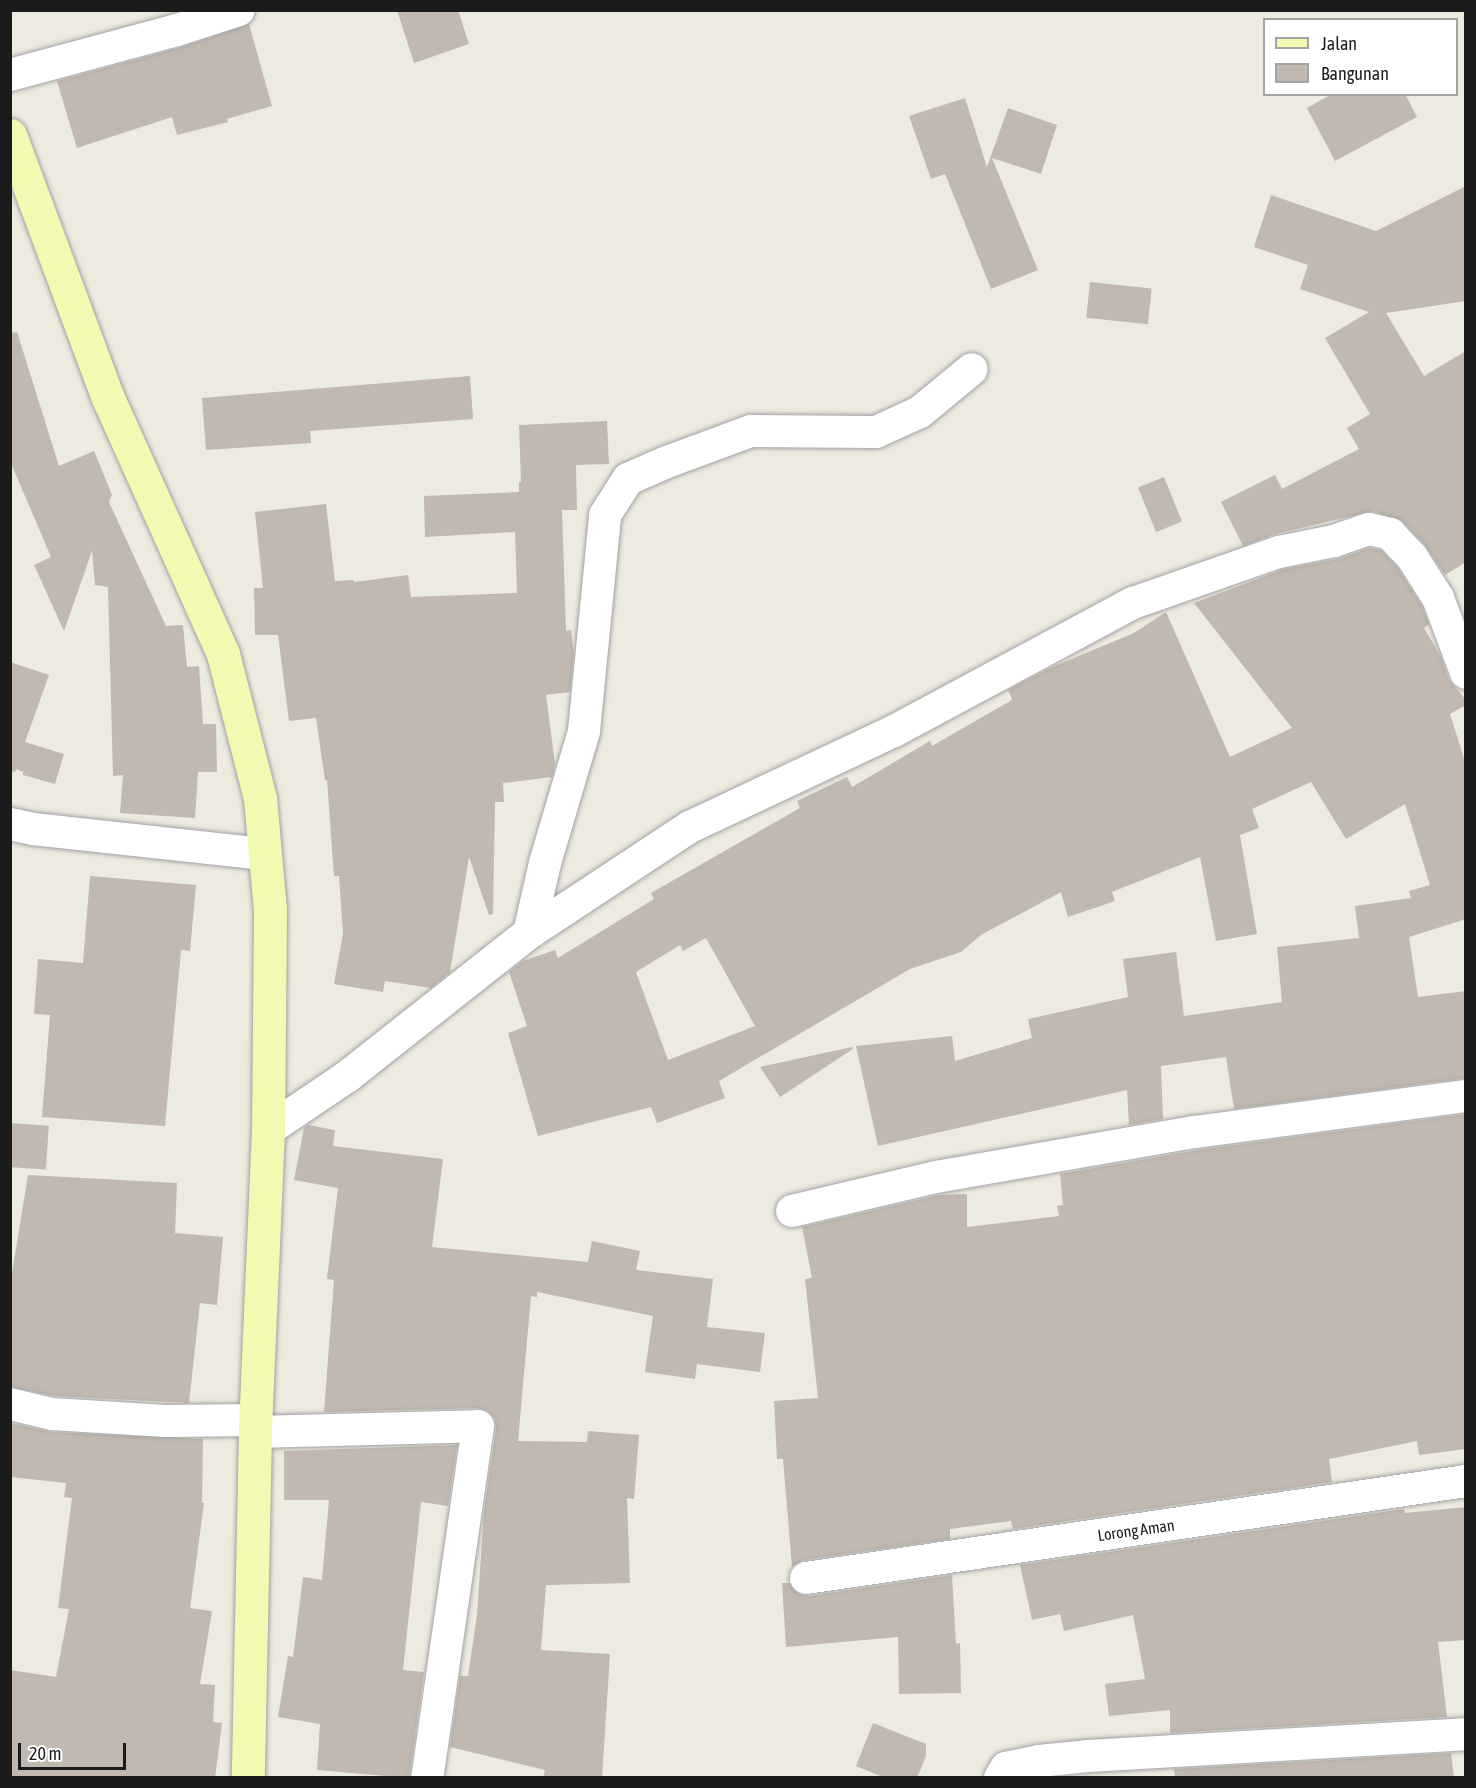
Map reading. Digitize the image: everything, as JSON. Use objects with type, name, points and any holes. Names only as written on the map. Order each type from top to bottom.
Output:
[{"type":"street","points":[[10,75],[174,20],[238,10]]},
{"type":"street","points":[[10,135],[108,398],[223,654],[260,798],[270,909],[268,1130],[255,1426],[248,1778]]},
{"type":"street","points":[[529,933],[545,863],[584,731],[605,514],[628,479],[751,431],[876,432],[920,412],[972,369]]},
{"type":"street","points":[[268,1130],[348,1076],[529,933],[690,827],[894,732],[1133,603],[1279,552],[1334,541],[1370,529],[1390,534],[1412,557],[1438,598],[1466,673]]},
{"type":"street","points":[[10,824],[33,829],[265,854]]},
{"type":"street","points":[[792,1211],[936,1177],[1195,1132],[1466,1096]]},
{"type":"street","points":[[10,1404],[52,1414],[255,1426],[478,1426],[427,1778]]},
{"type":"street","name":"Lorong Aman","points":[[806,1578],[1466,1481]]},
{"type":"street","points":[[1000,1778],[1006,1768],[1039,1761],[1087,1756],[1466,1734]]},
{"type":"building","points":[[397,10],[458,10],[469,44],[414,63]]},
{"type":"building","points":[[249,24],[272,106],[227,119],[228,122],[177,135],[172,117],[77,148],[57,81],[182,47]]},
{"type":"building","points":[[1328,96],[1406,96],[1417,117],[1335,161],[1307,108]]},
{"type":"building","points":[[965,98],[987,167],[1008,108],[1057,125],[1041,174],[992,158],[1038,270],[991,289],[945,174],[931,179],[909,116]]},
{"type":"building","points":[[1466,186],[1466,301],[1386,313],[1424,376],[1466,351],[1466,562],[1445,575],[1425,545],[1403,522],[1373,511],[1275,534],[1243,546],[1221,502],[1275,475],[1282,489],[1359,449],[1347,428],[1370,414],[1325,338],[1369,312],[1300,289],[1308,265],[1254,247],[1271,195],[1376,231]]},
{"type":"building","points":[[1090,282],[1152,288],[1148,324],[1086,318]]},
{"type":"building","points":[[17,332],[59,466],[94,451],[112,495],[109,502],[166,626],[183,625],[187,667],[199,666],[203,724],[216,724],[217,772],[198,772],[195,818],[120,813],[123,775],[113,776],[108,587],[95,585],[92,551],[64,631],[34,565],[51,557],[10,461],[10,333]]},
{"type":"building","points":[[470,376],[473,419],[310,431],[311,443],[206,450],[202,398]]},
{"type":"building","points":[[607,421],[609,464],[576,465],[577,510],[562,510],[566,631],[571,630],[574,653],[570,692],[546,695],[555,764],[552,777],[503,783],[504,802],[495,802],[493,914],[489,915],[469,857],[450,972],[431,988],[385,981],[383,992],[334,984],[343,934],[339,876],[334,876],[327,780],[325,780],[316,718],[289,721],[278,635],[255,635],[254,588],[263,588],[255,512],[326,504],[335,581],[354,580],[354,582],[408,575],[411,597],[517,593],[515,532],[425,537],[424,496],[519,492],[519,482],[521,482],[519,425]]},
{"type":"building","points":[[1164,477],[1182,522],[1156,532],[1138,487]]},
{"type":"building","points":[[1370,548],[1381,550],[1398,568],[1422,606],[1429,624],[1424,628],[1441,657],[1449,680],[1466,700],[1466,705],[1450,714],[1466,765],[1466,919],[1409,937],[1418,997],[1466,991],[1466,1078],[1234,1109],[1226,1057],[1161,1066],[1163,1119],[1129,1125],[1127,1090],[878,1146],[856,1046],[952,1036],[955,1061],[1032,1038],[1028,1019],[1128,997],[1123,959],[1176,952],[1184,1016],[1282,1002],[1277,947],[1359,938],[1355,906],[1411,898],[1409,891],[1430,885],[1405,804],[1346,839],[1311,782],[1252,809],[1259,828],[1240,835],[1257,934],[1216,941],[1200,857],[1112,892],[1115,901],[1068,917],[1061,892],[981,935],[961,952],[910,969],[719,1081],[725,1098],[657,1123],[651,1107],[538,1136],[508,1033],[527,1026],[509,972],[523,961],[555,950],[558,958],[654,899],[651,893],[800,808],[797,801],[847,777],[852,787],[930,741],[932,746],[1012,700],[1008,690],[1050,668],[1134,633],[1166,612],[1230,757],[1292,728],[1194,603],[1284,569],[1338,559]],"holes":[[[706,938],[755,1026],[668,1060],[636,972],[680,945],[683,951]]]},
{"type":"building","points":[[10,662],[49,675],[25,742],[64,754],[55,784],[23,775],[23,772],[16,769],[15,772],[10,771]]},
{"type":"building","points":[[90,876],[196,885],[190,951],[181,950],[165,1126],[42,1117],[50,1015],[34,1014],[38,959],[83,963]]},
{"type":"building","points":[[852,1047],[853,1049],[780,1097],[760,1067]]},
{"type":"building","points":[[1466,1114],[1466,1449],[1419,1455],[1417,1441],[1329,1459],[1332,1482],[1013,1529],[1011,1521],[950,1529],[950,1539],[803,1560],[792,1567],[783,1459],[777,1459],[774,1401],[818,1398],[805,1279],[812,1278],[802,1227],[939,1195],[967,1194],[967,1227],[1059,1216],[1057,1206],[1063,1205],[1060,1174],[1198,1150]]},
{"type":"building","points":[[10,1123],[49,1126],[46,1170],[10,1167]]},
{"type":"building","points":[[308,1125],[335,1130],[333,1146],[443,1159],[432,1247],[588,1262],[592,1241],[640,1251],[636,1270],[713,1279],[707,1327],[765,1333],[760,1372],[697,1364],[695,1379],[645,1372],[653,1316],[537,1292],[537,1297],[531,1296],[518,1441],[587,1442],[588,1431],[639,1435],[634,1499],[627,1498],[630,1583],[546,1585],[541,1650],[610,1654],[602,1778],[543,1778],[545,1770],[450,1747],[460,1676],[468,1676],[477,1615],[484,1512],[496,1429],[495,1419],[488,1411],[478,1408],[324,1412],[334,1280],[327,1279],[338,1188],[294,1180],[304,1128]]},
{"type":"building","points":[[28,1175],[177,1183],[175,1233],[223,1237],[217,1305],[200,1303],[189,1403],[55,1396],[10,1387],[10,1285]]},
{"type":"building","points":[[10,1423],[51,1432],[203,1439],[202,1503],[204,1503],[190,1608],[212,1611],[200,1684],[215,1685],[213,1722],[222,1723],[215,1778],[10,1778],[10,1670],[56,1677],[69,1609],[58,1608],[72,1498],[64,1497],[66,1483],[10,1477]]},
{"type":"building","points":[[457,1445],[448,1506],[421,1502],[403,1670],[424,1672],[409,1778],[317,1770],[320,1724],[278,1717],[288,1656],[293,1657],[303,1577],[322,1580],[329,1500],[284,1500],[284,1451]]},
{"type":"building","points":[[1466,1507],[1466,1640],[1438,1642],[1447,1717],[1170,1733],[1170,1710],[1109,1716],[1105,1684],[1145,1679],[1133,1615],[1064,1631],[1060,1614],[1032,1620],[1020,1565],[1404,1509],[1405,1513]]},
{"type":"building","points":[[952,1575],[956,1644],[960,1643],[961,1693],[899,1694],[898,1637],[786,1647],[782,1583],[789,1583],[799,1594],[809,1596]]},
{"type":"building","points":[[873,1723],[926,1744],[926,1756],[917,1778],[885,1778],[856,1766]]},
{"type":"building","points":[[1451,1753],[1454,1778],[1175,1778],[1174,1769]]}]
